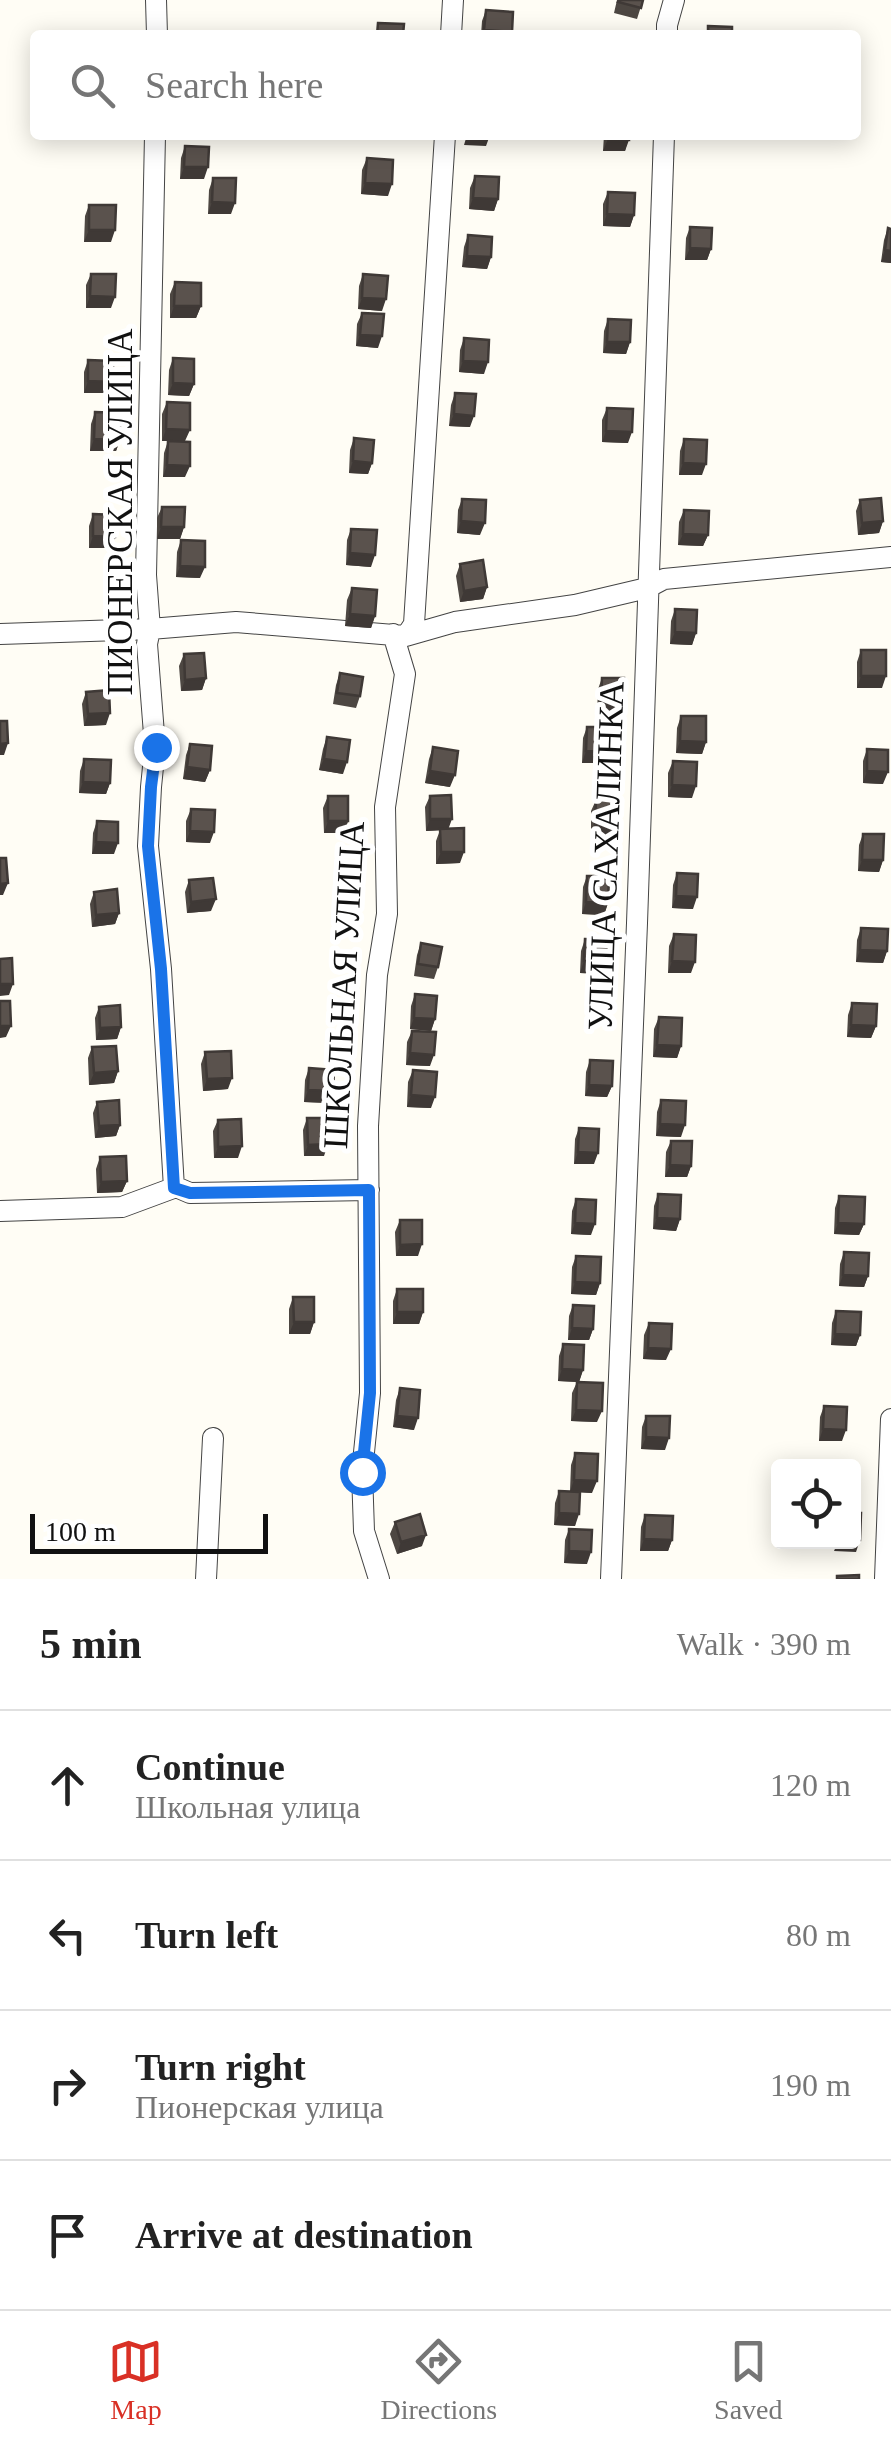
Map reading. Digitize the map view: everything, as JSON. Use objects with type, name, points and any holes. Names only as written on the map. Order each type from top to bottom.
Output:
[{"type":"street","points":[[156,0],[157,30]]},
{"type":"street","points":[[451,30],[454,0]]},
{"type":"street","points":[[667,30],[674,0]]},
{"type":"street","name":"ПИОНЕРСКАЯ УЛИЦА","points":[[156,140],[146,575],[156,747],[148,846],[161,969],[174,1188]]},
{"type":"street","name":"ШКОЛЬНАЯ УЛИЦА","points":[[379,1579],[364,1531],[362,1472],[370,1393],[368,1126],[378,974],[387,914],[385,807],[405,674],[399,635],[414,624],[445,140]]},
{"type":"street","name":"УЛИЦА САХАЛИНКА","points":[[611,1579],[664,140]]},
{"type":"street","points":[[0,634],[236,622],[399,635],[455,622],[575,604],[647,588],[664,579],[891,557]]},
{"type":"street","points":[[0,1211],[122,1207],[174,1188],[190,1193],[369,1190]]},
{"type":"street","points":[[886,1579],[891,1419]]},
{"type":"street","points":[[206,1579],[213,1438]]},
{"type":"building","points":[[619,0],[643,0],[641,8]]},
{"type":"building","points":[[486,10],[513,12],[512,30],[484,30]]},
{"type":"building","points":[[378,23],[404,24],[403,30],[377,30]]},
{"type":"building","points":[[708,26],[732,27],[732,30],[708,30]]},
{"type":"building","points":[[185,146],[209,147],[208,167],[184,167]]},
{"type":"building","points":[[367,158],[393,160],[392,184],[365,183]]},
{"type":"building","points":[[475,176],[499,177],[498,199],[473,198]]},
{"type":"building","points":[[213,178],[236,178],[235,203],[212,202]]},
{"type":"building","points":[[608,192],[635,193],[634,215],[607,214]]},
{"type":"building","points":[[89,205],[116,205],[115,230],[89,230]]},
{"type":"building","points":[[690,227],[712,228],[711,249],[690,248]]},
{"type":"building","points":[[888,228],[891,229],[891,251],[885,250]]},
{"type":"building","points":[[468,235],[492,237],[491,257],[467,256]]},
{"type":"building","points":[[91,274],[116,274],[115,297],[90,296]]},
{"type":"building","points":[[363,274],[388,276],[386,299],[362,298]]},
{"type":"building","points":[[175,282],[201,283],[201,306],[174,306]]},
{"type":"building","points":[[362,313],[384,314],[382,336],[360,335]]},
{"type":"building","points":[[608,319],[631,320],[630,342],[607,342]]},
{"type":"building","points":[[464,338],[489,340],[488,362],[463,361]]},
{"type":"building","points":[[173,358],[194,359],[194,384],[173,383]]},
{"type":"building","points":[[88,360],[113,361],[113,382],[88,381]]},
{"type":"building","points":[[455,393],[476,394],[474,416],[454,414]]},
{"type":"building","points":[[167,402],[190,403],[190,430],[166,429]]},
{"type":"building","points":[[607,408],[633,409],[632,432],[606,431]]},
{"type":"building","points":[[95,412],[120,413],[120,440],[94,439]]},
{"type":"building","points":[[354,438],[374,440],[372,463],[353,461]]},
{"type":"building","points":[[684,439],[707,440],[706,464],[683,463]]},
{"type":"building","points":[[168,441],[190,442],[190,466],[167,465]]},
{"type":"building","points":[[881,498],[883,521],[862,523],[860,500]]},
{"type":"building","points":[[462,499],[486,500],[485,523],[461,521]]},
{"type":"building","points":[[162,507],[185,507],[184,527],[161,527]]},
{"type":"building","points":[[684,510],[709,511],[708,535],[683,534]]},
{"type":"building","points":[[93,514],[116,515],[115,537],[93,536]]},
{"type":"building","points":[[351,529],[377,530],[375,555],[350,553]]},
{"type":"building","points":[[181,540],[205,541],[205,567],[180,566]]},
{"type":"building","points":[[483,560],[487,587],[464,591],[460,564]]},
{"type":"building","points":[[352,588],[377,590],[375,616],[350,614]]},
{"type":"building","points":[[675,609],[697,610],[696,633],[675,632]]},
{"type":"building","points":[[861,650],[886,650],[886,676],[861,676]]},
{"type":"building","points":[[204,653],[206,678],[185,680],[184,654]]},
{"type":"building","points":[[340,673],[363,677],[360,696],[337,693]]},
{"type":"building","points":[[602,678],[624,678],[623,702],[601,701]]},
{"type":"building","points":[[109,690],[110,713],[88,714],[86,692]]},
{"type":"building","points":[[681,716],[706,716],[706,742],[680,741]]},
{"type":"building","points":[[0,721],[7,721],[8,743],[0,744]]},
{"type":"building","points":[[587,727],[612,727],[612,752],[586,751]]},
{"type":"building","points":[[327,737],[350,740],[347,762],[324,759]]},
{"type":"building","points":[[190,744],[212,746],[210,770],[187,767]]},
{"type":"building","points":[[433,747],[458,751],[455,775],[430,771]]},
{"type":"building","points":[[867,749],[888,750],[888,772],[867,771]]},
{"type":"building","points":[[84,759],[111,760],[110,783],[83,782]]},
{"type":"building","points":[[673,761],[697,762],[696,786],[672,785]]},
{"type":"building","points":[[451,795],[452,819],[430,819],[430,796]]},
{"type":"building","points":[[328,796],[348,796],[348,821],[328,821]]},
{"type":"building","points":[[596,800],[620,800],[619,826],[595,825]]},
{"type":"building","points":[[191,809],[215,810],[214,832],[190,831]]},
{"type":"building","points":[[97,821],[118,822],[118,843],[96,842]]},
{"type":"building","points":[[464,828],[464,852],[441,852],[440,829]]},
{"type":"building","points":[[863,834],[884,834],[883,860],[862,860]]},
{"type":"building","points":[[0,858],[6,858],[8,883],[0,884]]},
{"type":"building","points":[[677,873],[698,874],[697,897],[676,896]]},
{"type":"building","points":[[587,876],[609,876],[608,903],[586,902]]},
{"type":"building","points":[[213,878],[216,899],[191,902],[189,880]]},
{"type":"building","points":[[117,889],[119,913],[96,915],[94,892]]},
{"type":"building","points":[[861,928],[888,929],[887,951],[860,950]]},
{"type":"building","points":[[674,934],[696,935],[695,962],[672,961]]},
{"type":"building","points":[[585,939],[610,940],[609,962],[584,961]]},
{"type":"building","points":[[421,943],[442,947],[438,967],[418,964]]},
{"type":"building","points":[[12,958],[13,984],[0,984],[0,959]]},
{"type":"building","points":[[415,994],[437,996],[435,1019],[414,1018]]},
{"type":"building","points":[[0,1001],[10,1001],[11,1026],[0,1026]]},
{"type":"building","points":[[852,1003],[877,1004],[876,1026],[851,1025]]},
{"type":"building","points":[[120,1005],[121,1027],[100,1028],[99,1007]]},
{"type":"building","points":[[659,1017],[682,1018],[681,1046],[657,1045]]},
{"type":"building","points":[[412,1031],[436,1032],[434,1055],[410,1053]]},
{"type":"building","points":[[116,1046],[118,1071],[94,1073],[92,1047]]},
{"type":"building","points":[[231,1051],[232,1078],[207,1079],[205,1052]]},
{"type":"building","points":[[590,1060],[613,1061],[612,1086],[589,1085]]},
{"type":"building","points":[[309,1068],[334,1070],[333,1091],[308,1090]]},
{"type":"building","points":[[413,1070],[437,1072],[435,1097],[411,1095]]},
{"type":"building","points":[[119,1100],[120,1125],[99,1126],[97,1102]]},
{"type":"building","points":[[661,1100],[686,1101],[685,1125],[660,1124]]},
{"type":"building","points":[[307,1118],[328,1118],[328,1144],[308,1145]]},
{"type":"building","points":[[241,1119],[242,1146],[218,1147],[218,1120]]},
{"type":"building","points":[[579,1128],[599,1129],[598,1153],[578,1152]]},
{"type":"building","points":[[671,1141],[692,1141],[691,1166],[670,1165]]},
{"type":"building","points":[[126,1156],[127,1181],[101,1182],[100,1157]]},
{"type":"building","points":[[658,1194],[681,1195],[680,1219],[657,1218]]},
{"type":"building","points":[[839,1196],[865,1197],[864,1224],[838,1223]]},
{"type":"building","points":[[576,1199],[596,1200],[595,1224],[575,1223]]},
{"type":"building","points":[[400,1220],[422,1220],[422,1244],[400,1245]]},
{"type":"building","points":[[844,1252],[869,1253],[868,1276],[843,1275]]},
{"type":"building","points":[[576,1256],[601,1257],[600,1283],[575,1282]]},
{"type":"building","points":[[397,1289],[423,1289],[423,1312],[397,1312]]},
{"type":"building","points":[[293,1297],[314,1297],[314,1322],[294,1322]]},
{"type":"building","points":[[573,1305],[594,1306],[593,1329],[572,1328]]},
{"type":"building","points":[[836,1311],[861,1312],[860,1335],[835,1334]]},
{"type":"building","points":[[649,1323],[672,1324],[671,1349],[648,1348]]},
{"type":"building","points":[[563,1344],[584,1345],[583,1370],[562,1369]]},
{"type":"building","points":[[577,1382],[603,1383],[602,1411],[576,1410]]},
{"type":"building","points":[[400,1388],[420,1390],[418,1418],[397,1416]]},
{"type":"building","points":[[824,1406],[847,1407],[846,1430],[823,1429]]},
{"type":"building","points":[[646,1416],[670,1416],[669,1438],[646,1437]]},
{"type":"building","points":[[575,1453],[598,1454],[597,1481],[574,1480]]},
{"type":"building","points":[[559,1491],[580,1492],[579,1514],[559,1513]]},
{"type":"building","points":[[420,1514],[426,1535],[401,1542],[395,1522]]},
{"type":"building","points":[[645,1515],[673,1516],[672,1540],[644,1539]]},
{"type":"building","points":[[569,1529],[592,1530],[591,1552],[569,1551]]},
{"type":"building","points":[[859,1575],[859,1579],[837,1579],[837,1576]]},
{"type":"route","points":[[156,747],[148,846],[161,969],[174,1188],[190,1193],[369,1190],[370,1393],[362,1472]]}]
